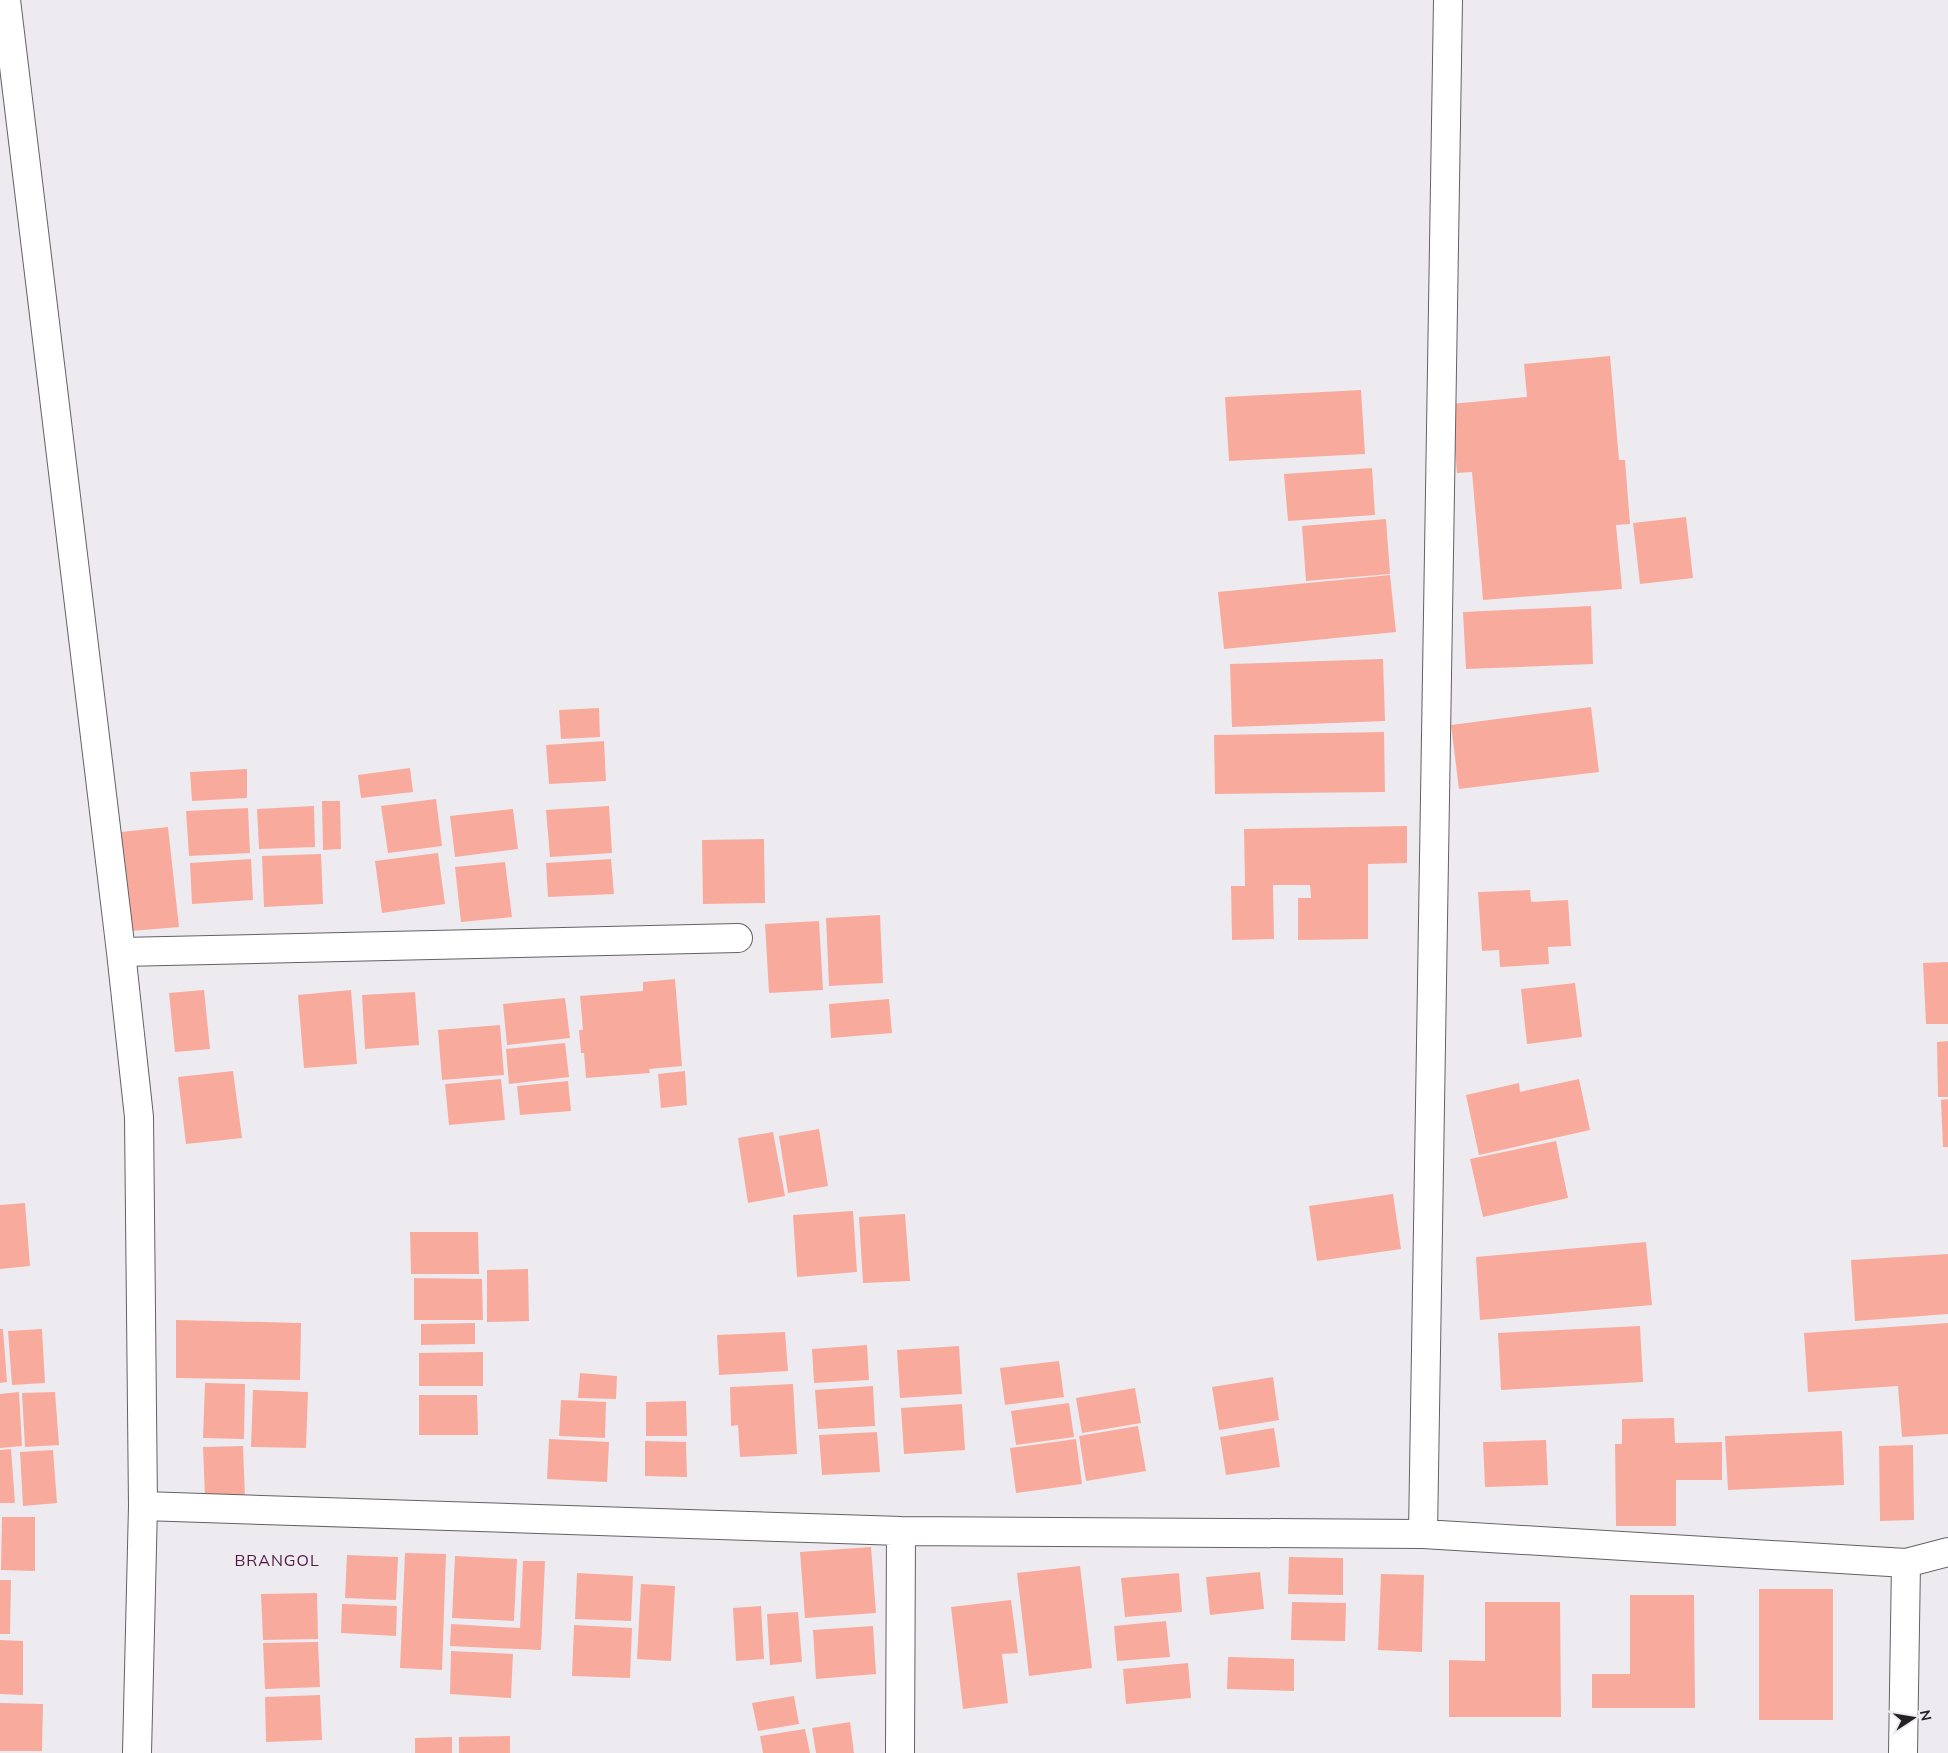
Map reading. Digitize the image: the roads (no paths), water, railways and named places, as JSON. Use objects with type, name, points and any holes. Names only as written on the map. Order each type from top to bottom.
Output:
[{"type":"street","points":[[6,0],[122,952],[139,1117],[143,1506],[137,1753]]},
{"type":"street","points":[[1423,1534],[1448,0]]},
{"type":"street","points":[[122,952],[738,938]]},
{"type":"street","points":[[143,1506],[900,1531],[1423,1534],[1906,1563],[1948,1552]]},
{"type":"street","points":[[900,1531],[900,1753]]},
{"type":"street","points":[[1903,1753],[1906,1563]]},
{"type":"district","name":"BRANGOL","points":[[277,1560]]}]
